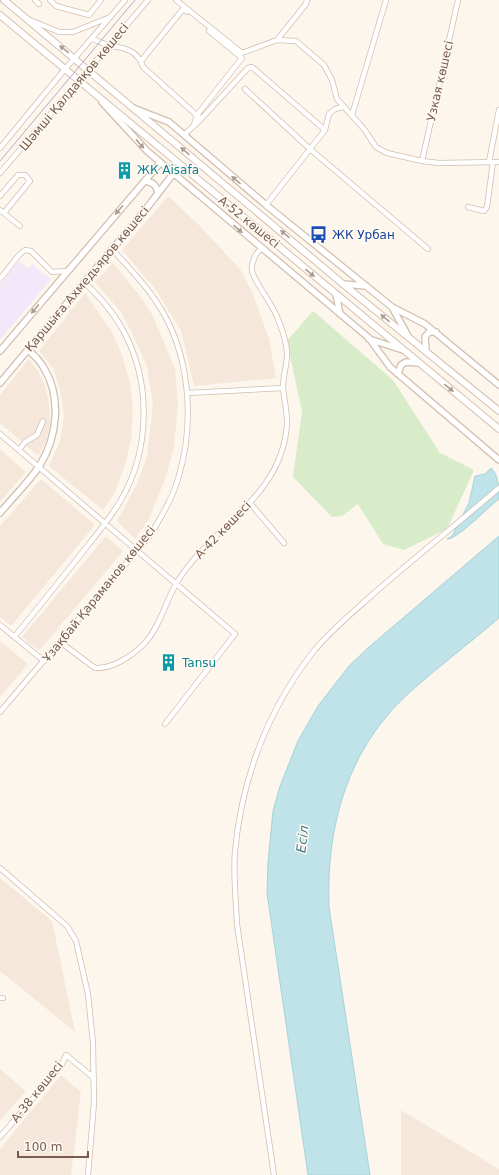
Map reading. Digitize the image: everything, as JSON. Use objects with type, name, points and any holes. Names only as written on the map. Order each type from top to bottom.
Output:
[{"type":"main road","name":"А-52 көшесі","points":[[5,0],[343,284],[499,411]]},
{"type":"main road","name":"А-52 көшесі","points":[[0,15],[403,351],[499,429]]},
{"type":"street","points":[[35,0],[39,4]]},
{"type":"street","points":[[50,0],[56,6],[88,15],[100,0]]},
{"type":"street","name":"Шәмші Қалдаяқов көшесі","points":[[0,148],[65,69],[125,0]]},
{"type":"street","name":"Шәмші Қалдаяқов көшесі","points":[[0,173],[148,0]]},
{"type":"street","points":[[176,0],[242,53],[277,40],[296,41],[324,65],[332,80],[337,99],[352,115],[376,147],[399,156],[422,161],[439,163],[499,162]]},
{"type":"street","points":[[277,40],[306,4],[307,0]]},
{"type":"street","points":[[352,115],[386,0]]},
{"type":"street","name":"Узкая көшесі","points":[[422,161],[458,0]]},
{"type":"street","points":[[141,61],[183,9],[242,58],[197,115],[194,125]]},
{"type":"street","points":[[25,18],[59,32],[74,32],[110,18]]},
{"type":"street","points":[[92,39],[109,45],[122,47],[135,53],[141,61],[143,68],[201,119]]},
{"type":"street","points":[[184,134],[201,119],[248,68],[252,67],[325,130]]},
{"type":"street","points":[[245,88],[310,149],[428,249]]},
{"type":"street","points":[[94,94],[147,152],[369,338],[390,367],[499,460]]},
{"type":"street","points":[[266,205],[325,130],[329,114],[335,109],[343,107]]},
{"type":"street","points":[[133,108],[169,122],[266,205],[392,307],[437,332],[499,385]]},
{"type":"street","points":[[468,206],[484,210],[487,207],[491,162],[499,110]]},
{"type":"street","name":"Қаршыға Ахмедьяров көшесі","points":[[0,351],[160,163]]},
{"type":"street","name":"Қаршыға Ахмедьяров көшесі","points":[[0,383],[173,174]]},
{"type":"street","points":[[0,196],[18,175],[25,175],[30,181],[2,211],[20,226]]},
{"type":"street","points":[[146,181],[153,183],[156,186],[158,193]]},
{"type":"street","name":"Ұзақбай Қараманов көшесі","points":[[0,712],[151,534],[165,510],[178,480],[185,447],[187,393],[179,349],[165,317],[137,276],[112,249]]},
{"type":"street","name":"А-42 көшесі","points":[[60,642],[95,668],[110,666],[128,657],[145,642],[166,608],[175,584],[209,542],[223,531],[250,503],[270,476],[283,449],[287,424],[287,403],[283,388],[287,353],[278,318],[252,271],[257,252],[261,249]]},
{"type":"street","points":[[0,279],[19,255],[25,250],[31,251],[52,272],[67,271]]},
{"type":"street","points":[[15,636],[105,523],[121,499],[135,470],[140,447],[143,420],[143,397],[134,354],[125,334],[99,296],[84,282]]},
{"type":"street","points":[[343,284],[366,286]]},
{"type":"street","points":[[336,294],[340,314]]},
{"type":"street","points":[[392,307],[408,337]]},
{"type":"street","points":[[426,351],[425,337],[429,332],[437,332]]},
{"type":"street","points":[[369,338],[403,351]]},
{"type":"street","points":[[0,513],[39,467],[47,452],[54,430],[54,395],[50,379],[44,367],[28,350]]},
{"type":"street","points":[[398,374],[401,365],[406,362],[419,363]]},
{"type":"street","points":[[187,393],[283,388]]},
{"type":"street","points":[[19,450],[25,442],[37,435],[43,421]]},
{"type":"street","points":[[0,434],[235,634],[165,724]]},
{"type":"street","points":[[274,1175],[237,924],[235,851],[248,776],[266,727],[290,685],[314,651],[342,622],[412,560],[499,488]]},
{"type":"street","points":[[250,503],[284,543]]},
{"type":"street","points":[[0,625],[44,661]]},
{"type":"street","points":[[0,868],[63,922],[72,933],[81,963],[90,1007],[94,1078],[88,1175]]},
{"type":"street","name":"А-38 көшесі","points":[[0,1137],[61,1066],[66,1055],[94,1078]]},
{"type":"shaded area","points":[[168,196],[199,225],[240,269],[253,294],[269,339],[276,378],[194,386],[181,331],[156,290],[122,250]]},
{"type":"shaded area","points":[[19,261],[29,269],[32,264],[51,279],[0,340],[0,284]]},
{"type":"shaded area","points":[[113,263],[140,296],[153,316],[175,369],[178,404],[174,448],[165,479],[150,517],[135,539],[117,521],[137,484],[147,456],[153,405],[147,367],[136,341],[121,312],[95,282]]},
{"type":"shaded area","points":[[85,293],[112,332],[122,355],[130,382],[133,409],[131,439],[125,465],[115,492],[103,510],[49,466],[60,441],[64,416],[60,390],[53,368],[39,351]]},
{"type":"shaded area","points":[[29,359],[38,371],[45,385],[49,402],[50,424],[46,441],[38,456],[0,423],[0,395]]},
{"type":"shaded area","points":[[0,449],[26,472],[0,502]]},
{"type":"shaded area","points":[[41,479],[95,525],[11,626],[0,617],[0,526]]},
{"type":"shaded area","points":[[106,536],[123,551],[39,651],[22,637]]},
{"type":"shaded area","points":[[0,641],[28,664],[0,697]]},
{"type":"shaded area","points":[[0,878],[52,921],[75,1032],[0,971]]},
{"type":"shaded area","points":[[0,1069],[26,1091],[0,1121]]},
{"type":"shaded area","points":[[61,1075],[81,1092],[71,1175],[0,1175],[0,1149]]},
{"type":"shaded area","points":[[401,1110],[499,1169],[499,1175],[401,1175]]},
{"type":"green space","points":[[313,311],[393,380],[440,453],[474,470],[447,529],[404,550],[383,544],[358,504],[342,516],[332,517],[293,477],[302,412],[287,341]]},
{"type":"water","points":[[491,468],[497,478],[499,486],[499,499],[465,529],[452,538],[447,539],[452,536],[469,503],[475,476],[485,474]]},
{"type":"water","name":"Есіл","points":[[499,536],[499,618],[421,682],[389,714],[371,738],[356,763],[345,790],[337,818],[332,847],[329,877],[329,907],[370,1175],[308,1175],[267,893],[268,862],[273,811],[280,786],[298,741],[318,706],[349,666],[369,647]]},
{"type":"tram line","points":[[0,161],[135,0]]},
{"type":"place","name":"ЖК Aisafa","points":[[124,170]]},
{"type":"place","name":"ЖК Урбан","points":[[319,235]]},
{"type":"place","name":"Tansu","points":[[169,663]]}]
